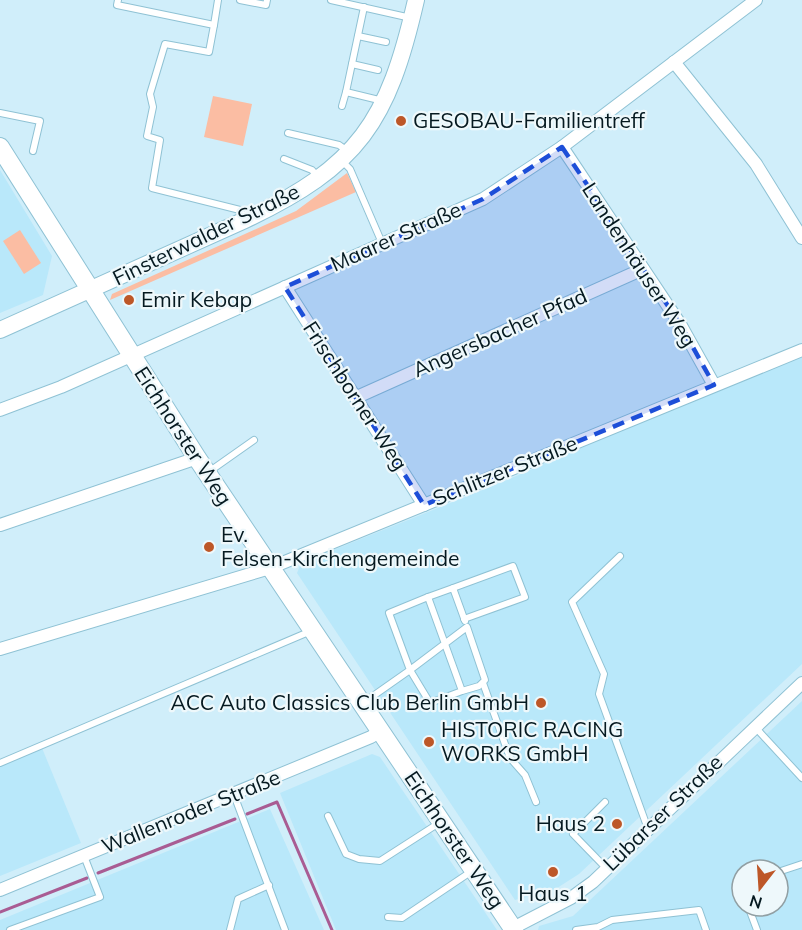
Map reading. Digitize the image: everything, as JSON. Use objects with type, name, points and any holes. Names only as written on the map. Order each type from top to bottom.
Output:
[{"type":"main road","name":"Eichhorster Weg","points":[[0,147],[202,465],[514,929]]},
{"type":"street","name":"Finsterwalder Straße","points":[[0,330],[245,220],[319,179],[345,157],[375,118],[399,67],[416,0]]},
{"type":"street","name":"Maarer Straße","points":[[0,410],[483,199],[562,147],[756,0]]},
{"type":"street","points":[[674,62],[756,164],[802,238]]},
{"type":"street","name":"Landenhäuser Weg","points":[[562,147],[680,324],[714,385]]},
{"type":"street","name":"Angersbacher Pfad","points":[[357,398],[643,269]]},
{"type":"street","name":"Frischborner Weg","points":[[285,287],[424,505]]},
{"type":"street","name":"Schlitzer Straße","points":[[0,649],[270,568],[802,350]]},
{"type":"street","points":[[0,525],[189,463],[202,465]]},
{"type":"street","name":"Lübarser Straße","points":[[514,929],[572,898],[802,682]]},
{"type":"street","name":"Wallenroder Straße","points":[[0,890],[234,795],[371,737],[380,730]]},
{"type":"lane","points":[[118,0],[117,5],[214,25]]},
{"type":"lane","points":[[218,0],[209,52],[165,44],[158,62],[150,94],[153,107],[147,136],[160,140],[152,188],[240,210],[245,220]]},
{"type":"lane","points":[[240,0],[266,5],[267,0]]},
{"type":"lane","points":[[331,0],[412,18]]},
{"type":"lane","points":[[342,106],[364,7]]},
{"type":"lane","points":[[358,36],[386,42]]},
{"type":"lane","points":[[352,64],[378,70]]},
{"type":"lane","points":[[346,92],[384,101]]},
{"type":"lane","points":[[0,112],[40,121],[33,151]]},
{"type":"lane","points":[[288,133],[339,145],[382,244]]},
{"type":"lane","points":[[284,159],[312,170],[319,179]]},
{"type":"lane","points":[[202,465],[254,440]]},
{"type":"lane","points":[[620,556],[572,602],[604,674],[599,694],[648,829]]},
{"type":"lane","points":[[464,619],[525,597],[513,566],[389,613],[410,670],[430,702],[483,683]]},
{"type":"lane","points":[[453,588],[510,758],[525,775],[536,802]]},
{"type":"lane","points":[[429,597],[462,691]]},
{"type":"lane","points":[[362,704],[467,627]]},
{"type":"lane","points":[[0,763],[312,631]]},
{"type":"lane","points":[[754,727],[802,778]]},
{"type":"lane","points":[[234,795],[285,930]]},
{"type":"lane","points":[[605,802],[573,834],[606,868]]},
{"type":"lane","points":[[328,816],[346,854],[359,859],[380,861],[442,821]]},
{"type":"lane","points":[[10,930],[100,897],[84,856]]},
{"type":"lane","points":[[388,917],[402,918],[475,869]]},
{"type":"lane","points":[[230,930],[238,899],[269,885]]},
{"type":"lane","points":[[576,930],[598,927],[612,920],[699,910],[706,930]]},
{"type":"highlighted area","points":[[562,147],[680,324],[714,385],[424,505],[285,287],[483,199]]},
{"type":"shaded area","points":[[213,96],[252,104],[243,146],[204,137]]},
{"type":"shaded area","points":[[0,170],[52,256],[43,295],[0,313]]},
{"type":"shaded area","points":[[347,173],[356,192],[110,300],[112,294],[296,211]]},
{"type":"shaded area","points":[[20,230],[41,263],[24,274],[3,241]]},
{"type":"shaded area","points":[[802,357],[802,664],[579,874],[554,890],[515,900],[297,573],[301,563],[500,483],[703,395]]},
{"type":"shaded area","points":[[802,701],[802,930],[538,930],[539,926],[573,916]]},
{"type":"shaded area","points":[[42,748],[81,843],[0,876],[0,766]]},
{"type":"shaded area","points":[[372,754],[380,757],[497,930],[336,930],[280,793]]},
{"type":"shaded area","points":[[270,809],[324,930],[0,930],[0,920]]},
{"type":"waterway","points":[[247,814],[277,802],[332,930]]},
{"type":"waterway","points":[[98,873],[235,819]]},
{"type":"waterway","points":[[0,912],[87,878]]},
{"type":"place","name":"GESOBAU-Familientreff","points":[[401,121]]},
{"type":"place","name":"Emir Kebap","points":[[129,300]]},
{"type":"place","name":"Ev. Felsen-Kirchengemeinde","points":[[209,547]]},
{"type":"place","name":"ACC Auto Classics Club Berlin GmbH","points":[[541,703]]},
{"type":"place","name":"HISTORIC RACING WORKS GmbH","points":[[429,742]]},
{"type":"place","name":"Haus 2","points":[[617,824]]},
{"type":"place","name":"Haus 1","points":[[553,872]]}]
